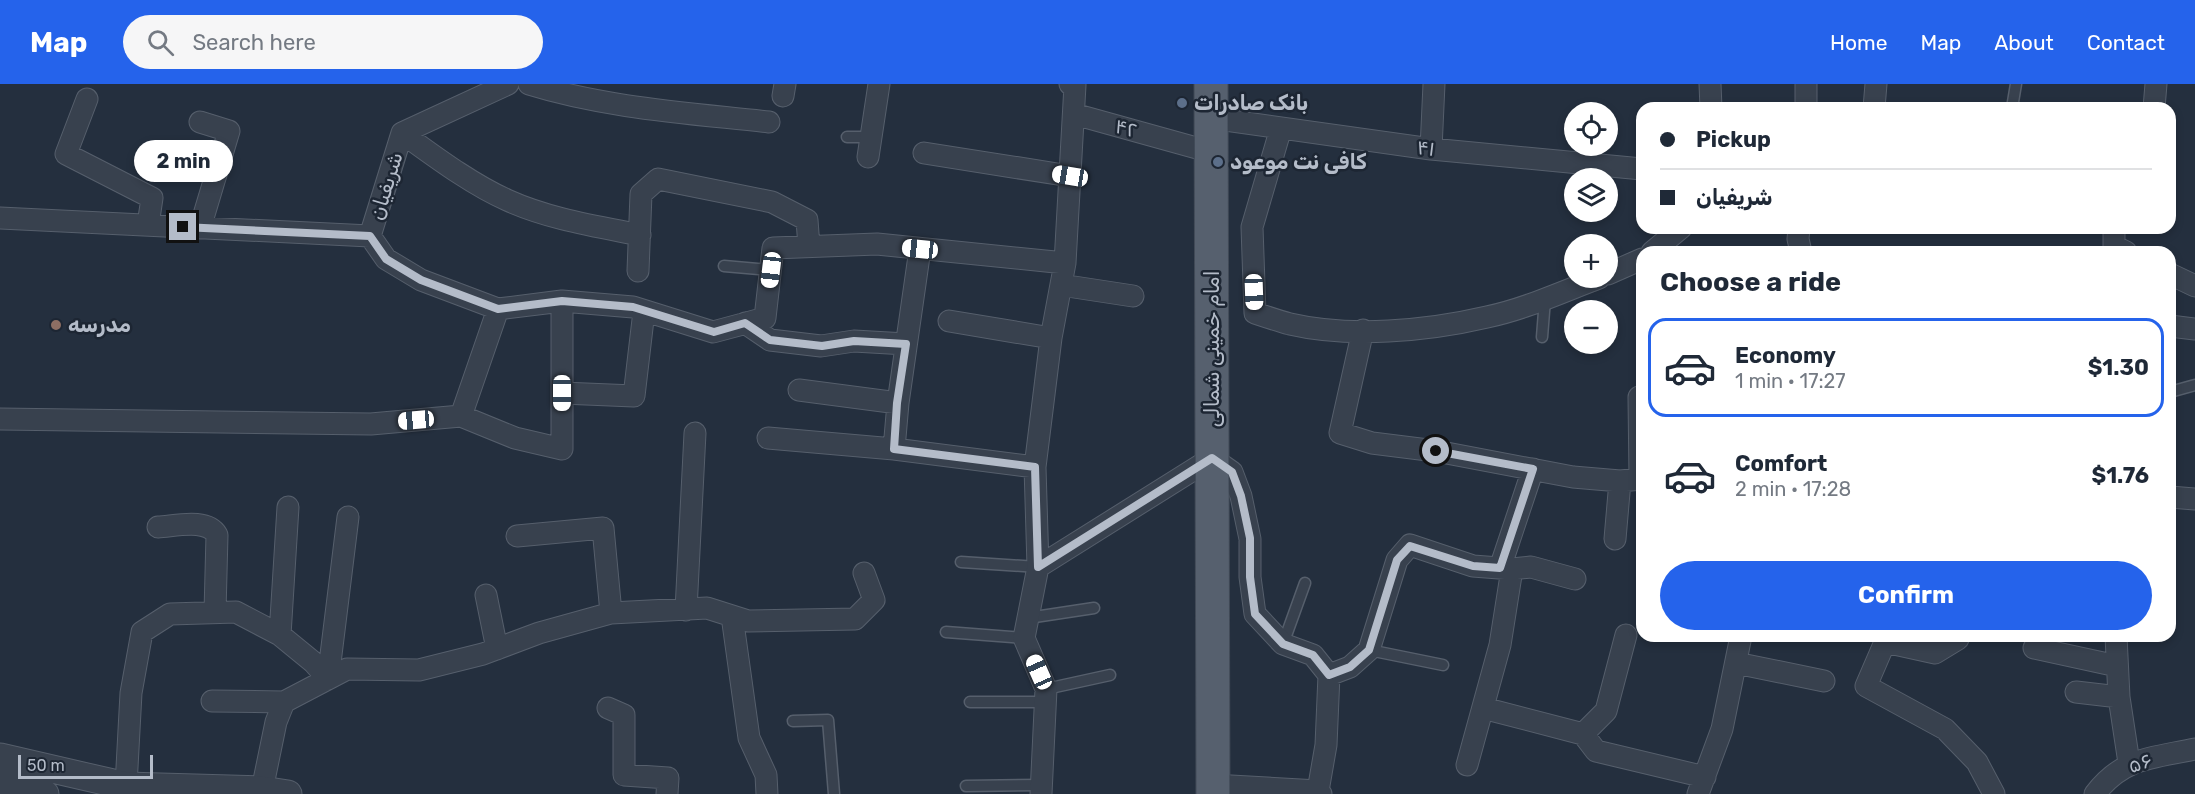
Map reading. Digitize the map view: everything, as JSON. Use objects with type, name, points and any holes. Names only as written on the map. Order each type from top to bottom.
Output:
[{"type":"main road","name":"امام خمینی شمالی","points":[[1211,84],[1213,790]]},
{"type":"street","name":"شریفیان","points":[[0,218],[370,236],[402,133],[508,84]]},
{"type":"street","points":[[529,84],[564,95],[670,111],[769,122]]},
{"type":"street","points":[[869,147],[879,84]]},
{"type":"street","points":[[1042,790],[1046,696],[1026,628],[1038,567],[1035,467],[1051,338],[1065,263],[1075,85],[1070,84]]},
{"type":"street","points":[[1431,149],[1434,84]]},
{"type":"street","points":[[1710,84],[1711,102]]},
{"type":"street","points":[[1806,84],[1806,102]]},
{"type":"street","points":[[1874,102],[1876,84]]},
{"type":"street","points":[[2155,102],[2157,84]]},
{"type":"street","points":[[87,99],[66,154],[152,198],[148,225]]},
{"type":"street","name":"۴۲","points":[[1074,114],[1212,152]]},
{"type":"street","name":"۴۱","points":[[1212,118],[1431,149],[1636,168]]},
{"type":"street","points":[[200,123],[229,131],[200,228]]},
{"type":"street","points":[[1281,128],[1252,227],[1255,313],[1292,324],[1330,330],[1442,326],[1488,317],[1573,288]]},
{"type":"street","points":[[402,133],[447,165],[506,200],[551,217],[640,235]]},
{"type":"street","points":[[924,153],[1070,176]]},
{"type":"street","points":[[638,271],[642,194],[658,179],[772,202],[807,220],[809,247]]},
{"type":"street","points":[[1659,246],[1674,234]]},
{"type":"street","points":[[370,236],[386,259],[421,280],[498,309],[562,301],[633,307],[714,332],[765,318],[773,248],[877,244],[1065,263]]},
{"type":"street","points":[[894,449],[897,403],[920,249]]},
{"type":"street","points":[[1618,270],[1636,262]]},
{"type":"street","points":[[2176,277],[2195,286]]},
{"type":"street","points":[[1061,285],[1133,296]]},
{"type":"street","points":[[0,419],[371,424],[461,416],[515,438],[562,449],[562,301]]},
{"type":"street","points":[[461,416],[498,309]]},
{"type":"street","points":[[562,393],[634,396],[644,311]]},
{"type":"street","points":[[949,321],[1051,338]]},
{"type":"street","points":[[745,323],[770,340],[822,346],[854,341],[906,344]]},
{"type":"street","points":[[2176,327],[2195,329]]},
{"type":"street","points":[[1363,330],[1340,433],[1372,443],[1436,451],[1573,477],[1634,479]]},
{"type":"street","points":[[799,390],[897,403]]},
{"type":"street","points":[[686,610],[695,433]]},
{"type":"street","points":[[768,438],[894,449],[1035,467]]},
{"type":"street","points":[[1615,538],[1634,479],[1636,446]]},
{"type":"street","points":[[1038,567],[1212,458],[1232,472],[1241,496],[1250,538],[1250,577],[1255,614],[1283,644],[1313,655],[1329,675],[1326,745],[1319,792],[1213,790]]},
{"type":"street","points":[[1467,765],[1500,645],[1506,568],[1533,469]]},
{"type":"street","points":[[2176,497],[2195,499]]},
{"type":"street","points":[[280,635],[288,507]]},
{"type":"street","points":[[328,679],[348,517]]},
{"type":"street","points":[[158,527],[206,525],[213,528],[217,535],[215,612]]},
{"type":"street","points":[[517,536],[603,528],[611,613]]},
{"type":"street","points":[[1329,675],[1350,667],[1369,650],[1397,560],[1410,546],[1473,566],[1531,567],[1575,579]]},
{"type":"street","points":[[212,701],[284,702],[347,669],[419,670],[497,649],[539,633],[611,613],[707,608],[747,621],[855,620],[874,600],[864,573]]},
{"type":"street","points":[[486,595],[497,649]]},
{"type":"street","points":[[126,786],[131,693],[142,632],[170,614],[236,612],[280,635],[313,662],[328,679]]},
{"type":"street","points":[[732,616],[749,738],[766,775],[766,794]]},
{"type":"street","points":[[1583,734],[1606,711],[1626,635]]},
{"type":"street","points":[[1483,708],[1583,734],[1596,751],[1701,785],[1722,729],[1740,642]]},
{"type":"street","points":[[1953,642],[1935,652],[1885,642],[1866,686],[1945,729],[1977,762],[1994,794]]},
{"type":"street","points":[[2116,642],[2119,697],[2129,763]]},
{"type":"street","points":[[2034,648],[2117,666]]},
{"type":"street","points":[[1736,663],[1824,681]]},
{"type":"street","points":[[2076,692],[2119,697]]},
{"type":"street","points":[[0,757],[23,782],[270,793],[276,722],[284,702]]},
{"type":"street","points":[[608,708],[624,715],[624,775],[668,778],[667,794]]},
{"type":"street","name":"۵۶","points":[[2095,794],[2106,779],[2129,763],[2195,749]]},
{"type":"lane","points":[[2013,102],[2016,84]]},
{"type":"lane","points":[[847,137],[869,147]]},
{"type":"lane","points":[[724,266],[771,270]]},
{"type":"lane","points":[[1542,337],[1545,299]]},
{"type":"lane","points":[[2176,390],[2195,385]]},
{"type":"lane","points":[[961,562],[1038,567]]},
{"type":"lane","points":[[1283,644],[1305,583]]},
{"type":"lane","points":[[946,632],[1026,628],[1094,608]]},
{"type":"lane","points":[[1369,650],[1443,665]]},
{"type":"lane","points":[[970,702],[1046,696],[1110,675]]},
{"type":"lane","points":[[793,721],[828,720],[834,794]]},
{"type":"lane","points":[[966,786],[1042,790]]},
{"type":"place","name":"بانک صادرات","points":[[1182,103]]},
{"type":"place","name":"کافی نت موعود","points":[[1218,162]]},
{"type":"place","name":"مدرسه","points":[[56,325]]},
{"type":"route","points":[[183,227],[370,236],[386,259],[421,280],[498,309],[562,301],[633,307],[714,332],[745,323],[770,340],[822,346],[854,341],[906,344],[897,403],[894,449],[1035,467],[1038,567],[1212,458],[1232,472],[1241,496],[1250,538],[1250,577],[1255,614],[1283,644],[1313,655],[1329,675],[1350,667],[1369,650],[1397,560],[1410,546],[1473,566],[1500,568],[1533,469],[1436,451]]}]
